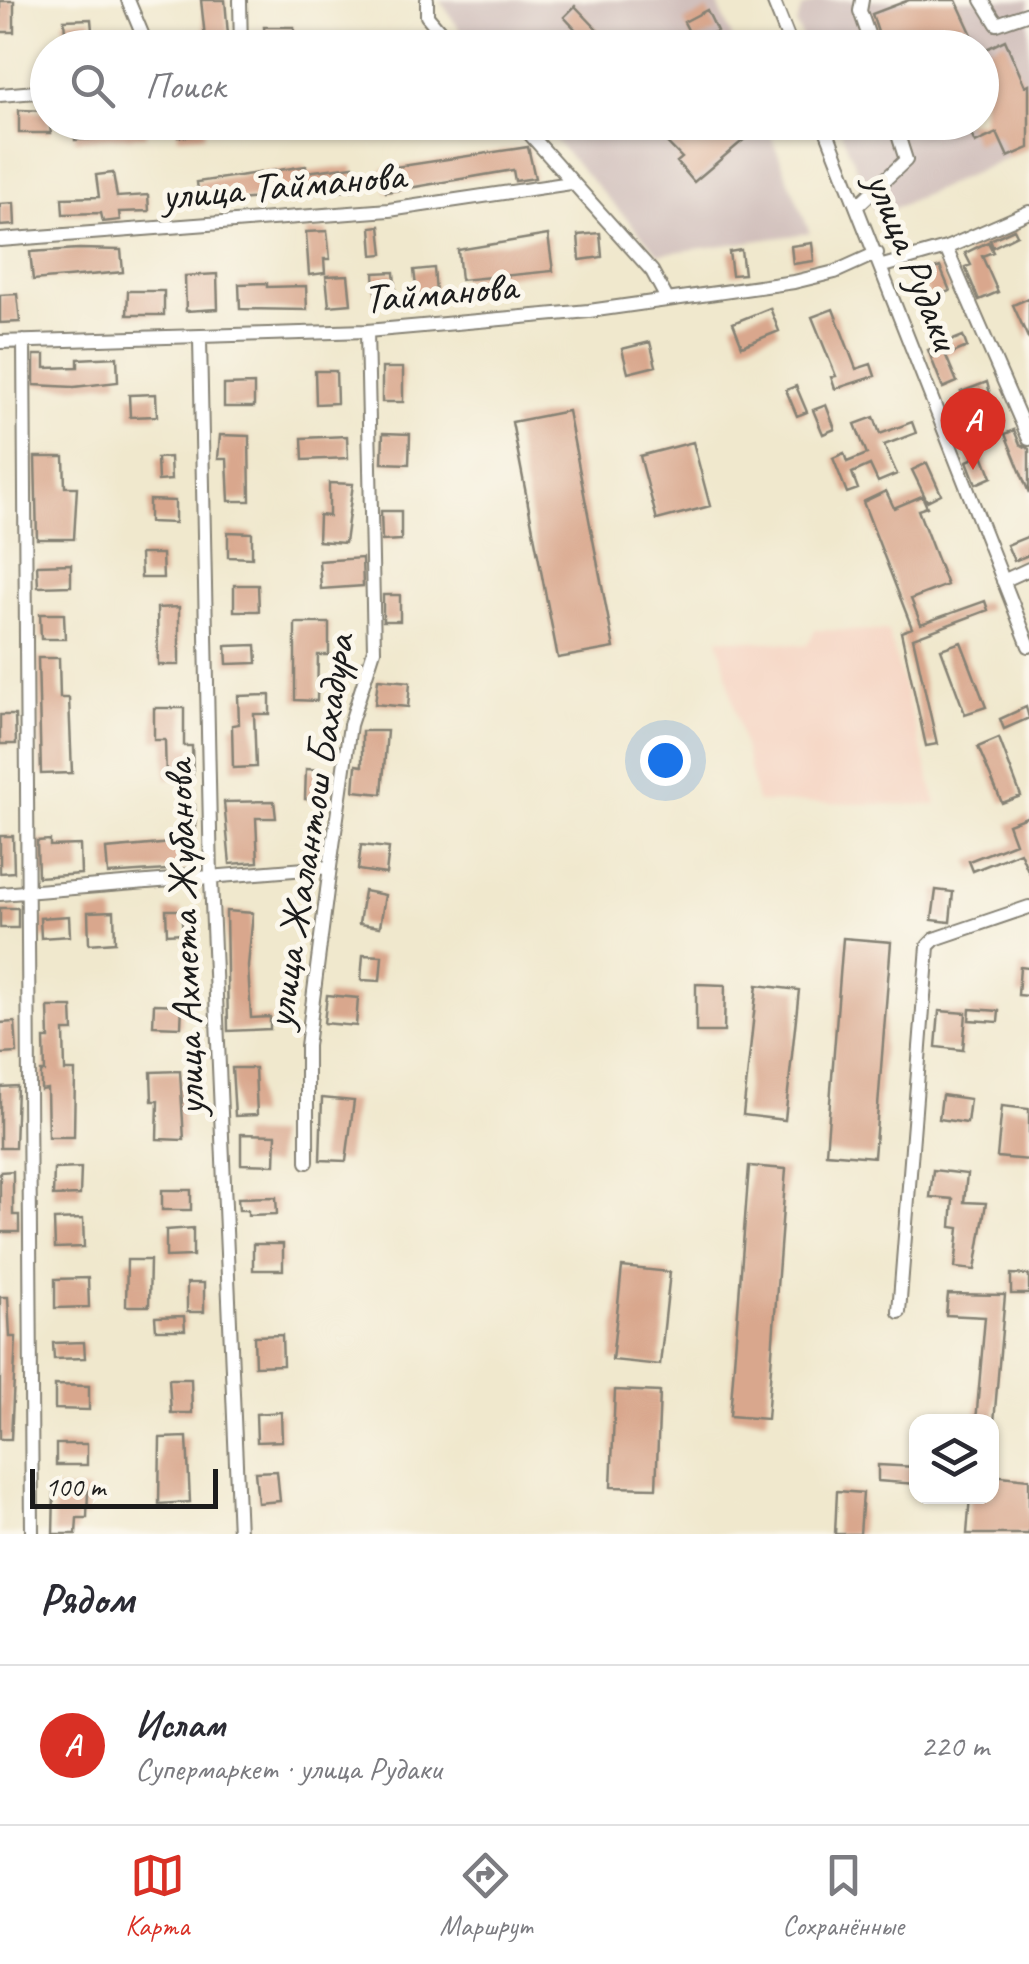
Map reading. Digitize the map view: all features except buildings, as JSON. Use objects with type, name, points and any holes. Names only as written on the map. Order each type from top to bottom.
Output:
[{"type":"street","points":[[128,0],[140,30]]},
{"type":"street","points":[[240,0],[241,30]]},
{"type":"street","points":[[428,0],[427,16],[439,30]]},
{"type":"street","points":[[773,0],[785,30]]},
{"type":"street","points":[[862,0],[860,12],[866,30]]},
{"type":"street","points":[[982,0],[997,24],[1029,13]]},
{"type":"street","points":[[0,94],[30,92]]},
{"type":"street","points":[[535,140],[652,271],[666,297]]},
{"type":"street","name":"улица Рудаки","points":[[830,140],[1029,646]]},
{"type":"street","points":[[858,206],[906,160],[900,140]]},
{"type":"street","name":"улица Тайманова","points":[[0,240],[389,210],[571,182]]},
{"type":"street","name":"Тайманова","points":[[0,342],[367,331],[590,311],[666,297],[794,282],[880,259],[946,248],[1029,212]]},
{"type":"street","points":[[946,248],[1029,438]]},
{"type":"street","name":"улица Жалантош Бахадура","points":[[307,1162],[307,1046],[330,868],[350,724],[374,650],[367,331]]},
{"type":"street","name":"улица Ахмета Жубанова","points":[[200,339],[211,879],[239,1534]]},
{"type":"street","points":[[24,340],[32,1534]]},
{"type":"street","points":[[1003,581],[1029,569]]},
{"type":"street","points":[[0,894],[330,868]]},
{"type":"street","points":[[899,1312],[928,946],[1029,907]]},
{"type":"shaded area","points":[[440,0],[716,0],[729,30],[460,30]]},
{"type":"shaded area","points":[[820,0],[1029,0],[1029,148],[877,216],[844,140],[999,140],[999,30],[799,30],[796,24],[802,8]]},
{"type":"shaded area","points":[[555,140],[773,140],[810,233],[659,254]]},
{"type":"shaded area","points":[[815,630],[888,631],[937,805],[757,802],[718,638],[807,645]]},
{"type":"place","name":"Ислам","points":[[973,470]]}]
